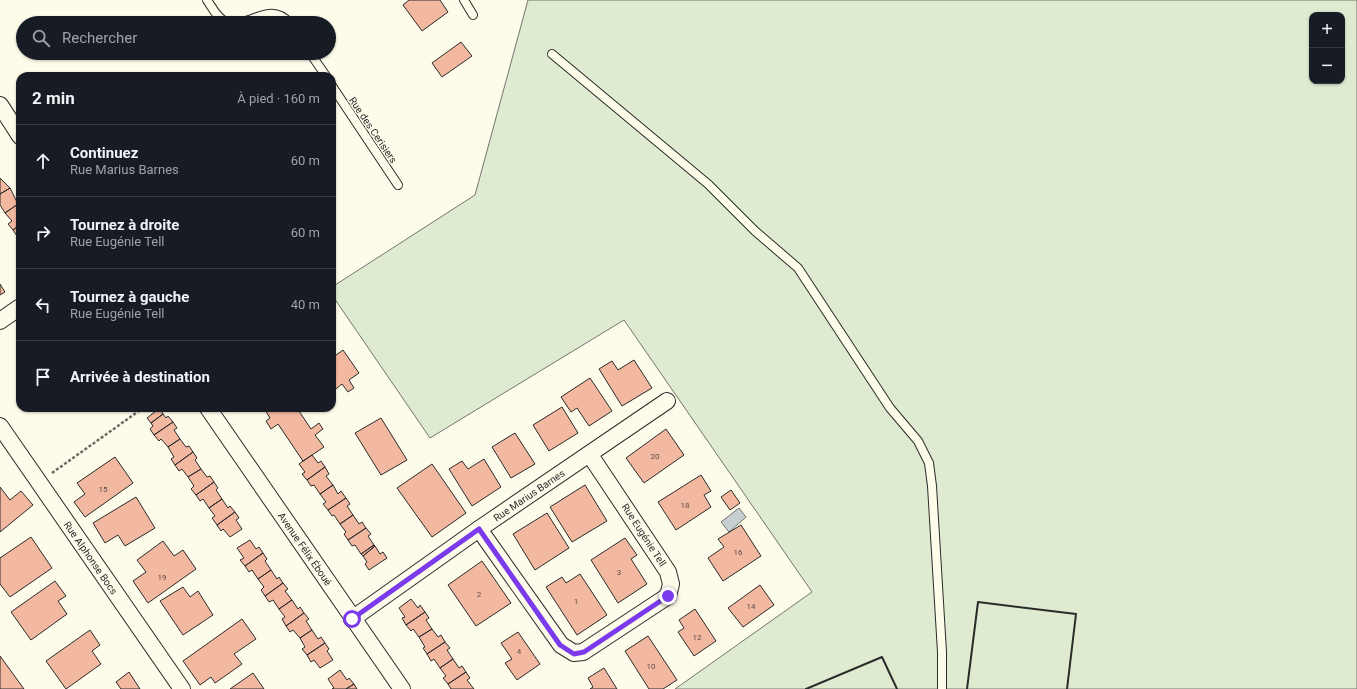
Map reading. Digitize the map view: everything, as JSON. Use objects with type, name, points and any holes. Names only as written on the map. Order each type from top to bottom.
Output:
[{"type":"street","points":[[0,105],[16,130]]},
{"type":"street","points":[[0,321],[16,310]]},
{"type":"street","name":"Rue Marius Barnes","points":[[352,619],[479,529],[590,455],[667,401]]},
{"type":"street","name":"Avenue Félix Éboué","points":[[211,412],[352,619],[402,689]]},
{"type":"street","name":"Rue Alphonse Bocs","points":[[0,426],[182,689]]},
{"type":"street","name":"Rue Eugénie Tell","points":[[479,529],[560,645],[574,654],[584,652],[668,596],[671,584],[668,572],[590,455]]},
{"type":"lane","points":[[207,0],[218,16]]},
{"type":"lane","points":[[464,0],[473,15]]},
{"type":"lane","points":[[251,16],[263,10],[273,10],[284,14],[285,16]]},
{"type":"lane","points":[[552,54],[708,184],[755,231],[798,268],[890,408],[918,440],[929,463],[932,486],[942,652],[942,689]]},
{"type":"lane","points":[[315,60],[323,72]]},
{"type":"lane","name":"Rue des Cerisiers","points":[[336,92],[398,185]]},
{"type":"path","points":[[39,482],[137,412]]},
{"type":"green space","points":[[528,0],[1357,0],[1357,689],[675,689],[812,592],[624,320],[430,438],[336,301],[336,284],[475,195]]},
{"type":"shaded area","points":[[739,508],[746,517],[729,532],[721,522]]},
{"type":"building","points":[[409,0],[440,0],[448,12],[422,31],[403,5]]},
{"type":"building","points":[[461,42],[472,56],[442,77],[432,63]]},
{"type":"building","points":[[0,178],[10,188],[0,194]]},
{"type":"building","points":[[10,188],[16,200],[16,205],[5,213],[0,205],[0,194]]},
{"type":"building","points":[[16,205],[16,228],[13,230],[8,224],[12,221],[5,213]]},
{"type":"building","points":[[0,284],[5,292],[0,295]]},
{"type":"building","points":[[343,350],[359,373],[349,380],[354,388],[348,392],[342,384],[336,389],[336,355]]},
{"type":"building","points":[[634,360],[652,388],[622,406],[599,369],[612,361],[618,370]]},
{"type":"building","points":[[590,378],[612,411],[589,426],[577,408],[571,412],[561,397]]},
{"type":"building","points":[[562,407],[578,433],[549,451],[533,425]]},
{"type":"building","points":[[155,412],[162,412],[163,414],[151,423],[147,418]]},
{"type":"building","points":[[266,412],[300,412],[311,429],[319,423],[323,429],[315,435],[324,447],[303,461],[278,424],[271,429],[266,421],[270,418]]},
{"type":"building","points":[[163,414],[166,418],[168,416],[173,422],[154,435],[150,429],[153,426],[151,423]]},
{"type":"building","points":[[381,418],[407,460],[381,475],[355,433]]},
{"type":"building","points":[[173,422],[177,428],[174,430],[180,439],[168,447],[161,439],[159,441],[154,435]]},
{"type":"building","points":[[666,429],[684,455],[644,483],[626,458]]},
{"type":"building","points":[[515,433],[535,464],[511,478],[492,447]]},
{"type":"building","points":[[180,439],[186,447],[189,446],[193,452],[175,465],[171,459],[174,457],[168,447]]},
{"type":"building","points":[[193,452],[197,458],[195,460],[201,469],[188,477],[182,469],[179,471],[175,465]]},
{"type":"building","points":[[312,455],[318,463],[321,461],[325,467],[307,480],[302,474],[305,472],[299,464]]},
{"type":"building","points":[[115,457],[133,483],[85,517],[74,502],[85,494],[77,483]]},
{"type":"building","points":[[484,459],[501,487],[472,506],[449,469],[462,461],[468,469]]},
{"type":"building","points":[[432,464],[466,513],[432,537],[397,488]]},
{"type":"building","points":[[325,467],[329,474],[326,476],[333,485],[320,494],[314,485],[311,486],[307,480]]},
{"type":"building","points":[[201,469],[207,477],[210,476],[214,482],[196,495],[191,489],[194,486],[188,477]]},
{"type":"building","points":[[701,475],[711,491],[704,495],[711,507],[676,530],[658,502]]},
{"type":"building","points":[[214,482],[218,488],[216,490],[222,499],[209,508],[203,499],[200,501],[196,495]]},
{"type":"building","points":[[333,485],[338,494],[341,491],[346,498],[328,510],[323,504],[326,502],[320,494]]},
{"type":"building","points":[[585,485],[607,521],[572,542],[550,507]]},
{"type":"building","points":[[0,487],[10,500],[21,491],[33,505],[0,532]]},
{"type":"building","points":[[731,490],[740,503],[730,510],[721,497]]},
{"type":"building","points":[[136,497],[155,528],[125,546],[118,535],[105,543],[93,523]]},
{"type":"building","points":[[346,498],[350,504],[347,506],[353,515],[340,524],[334,515],[332,516],[328,510]]},
{"type":"building","points":[[222,499],[228,508],[230,506],[235,512],[217,525],[212,518],[215,516],[209,508]]},
{"type":"building","points":[[235,512],[239,518],[236,520],[242,529],[230,537],[223,529],[221,531],[217,525]]},
{"type":"building","points":[[547,513],[569,548],[535,570],[513,534]]},
{"type":"building","points":[[353,515],[359,524],[362,522],[366,528],[348,540],[344,534],[346,532],[340,524]]},
{"type":"building","points":[[741,525],[761,556],[723,581],[708,558],[724,547],[718,539]]},
{"type":"building","points":[[366,528],[371,534],[368,536],[374,545],[361,554],[355,545],[352,546],[348,540]]},
{"type":"building","points":[[31,537],[52,568],[10,597],[0,584],[0,558]]},
{"type":"building","points":[[625,538],[637,555],[631,559],[647,584],[618,603],[591,560]]},
{"type":"building","points":[[250,540],[256,549],[259,547],[263,553],[245,566],[240,560],[244,558],[237,548]]},
{"type":"building","points":[[163,541],[174,556],[183,550],[196,569],[148,603],[133,581],[146,572],[137,560]]},
{"type":"building","points":[[374,545],[375,546],[363,556],[361,554]]},
{"type":"building","points":[[375,546],[380,554],[383,552],[387,558],[369,570],[365,564],[367,562],[363,556]]},
{"type":"building","points":[[263,553],[267,559],[265,561],[271,570],[258,579],[252,570],[249,572],[245,566]]},
{"type":"building","points":[[482,561],[511,603],[476,626],[448,585]]},
{"type":"building","points":[[271,570],[277,579],[279,577],[283,583],[265,596],[261,590],[264,587],[258,579]]},
{"type":"building","points":[[580,574],[607,615],[577,635],[546,587],[562,577],[566,583]]},
{"type":"building","points":[[55,581],[66,596],[58,601],[67,614],[31,640],[11,612]]},
{"type":"building","points":[[283,583],[288,589],[285,591],[292,600],[279,609],[273,600],[269,602],[265,596]]},
{"type":"building","points":[[760,585],[774,605],[743,627],[728,608]]},
{"type":"building","points":[[183,587],[190,597],[198,591],[213,615],[183,635],[160,601]]},
{"type":"building","points":[[411,599],[418,608],[420,605],[425,612],[406,625],[402,618],[405,617],[399,608]]},
{"type":"building","points":[[292,600],[298,609],[300,607],[304,613],[286,626],[282,619],[285,617],[279,609]]},
{"type":"building","points":[[695,609],[716,641],[694,656],[678,632],[684,628],[679,620]]},
{"type":"building","points":[[425,612],[429,618],[426,620],[432,629],[419,637],[413,629],[411,631],[406,625]]},
{"type":"building","points":[[304,613],[309,619],[306,621],[312,630],[300,638],[293,630],[290,632],[286,626]]},
{"type":"building","points":[[242,619],[256,639],[234,654],[242,664],[215,683],[211,677],[200,685],[183,661]]},
{"type":"building","points":[[432,629],[438,637],[441,635],[445,642],[427,654],[419,637]]},
{"type":"building","points":[[90,630],[100,645],[92,651],[101,664],[66,689],[46,661]]},
{"type":"building","points":[[312,630],[318,639],[321,637],[325,643],[307,655],[302,649],[305,647],[300,638]]},
{"type":"building","points":[[518,632],[540,664],[517,680],[505,663],[512,659],[501,643]]},
{"type":"building","points":[[648,636],[677,680],[663,689],[649,689],[625,651]]},
{"type":"building","points":[[445,642],[450,648],[447,650],[453,659],[440,668],[434,659],[431,661],[427,654]]},
{"type":"building","points":[[325,643],[329,649],[327,651],[333,660],[320,668],[314,660],[311,662],[307,655]]},
{"type":"building","points":[[0,656],[24,689],[0,689]]},
{"type":"building","points":[[453,659],[459,668],[462,666],[466,672],[448,684],[443,678],[446,676],[440,668]]},
{"type":"building","points":[[604,668],[617,689],[590,689],[593,687],[588,678]]},
{"type":"building","points":[[340,670],[347,680],[349,678],[354,684],[346,689],[332,689],[334,688],[328,679]]},
{"type":"building","points":[[129,672],[140,689],[121,689],[116,682]]},
{"type":"building","points":[[466,672],[470,678],[467,680],[474,689],[451,689],[448,684]]},
{"type":"building","points":[[253,673],[264,689],[230,689]]},
{"type":"building","points":[[354,684],[357,689],[346,689]]},
{"type":"wall","points":[[967,689],[978,602],[1076,614],[1067,689]]},
{"type":"wall","points":[[806,689],[882,657],[897,689]]},
{"type":"route","points":[[352,619],[479,529],[493,546],[560,645],[574,654],[584,652],[668,596]]}]
